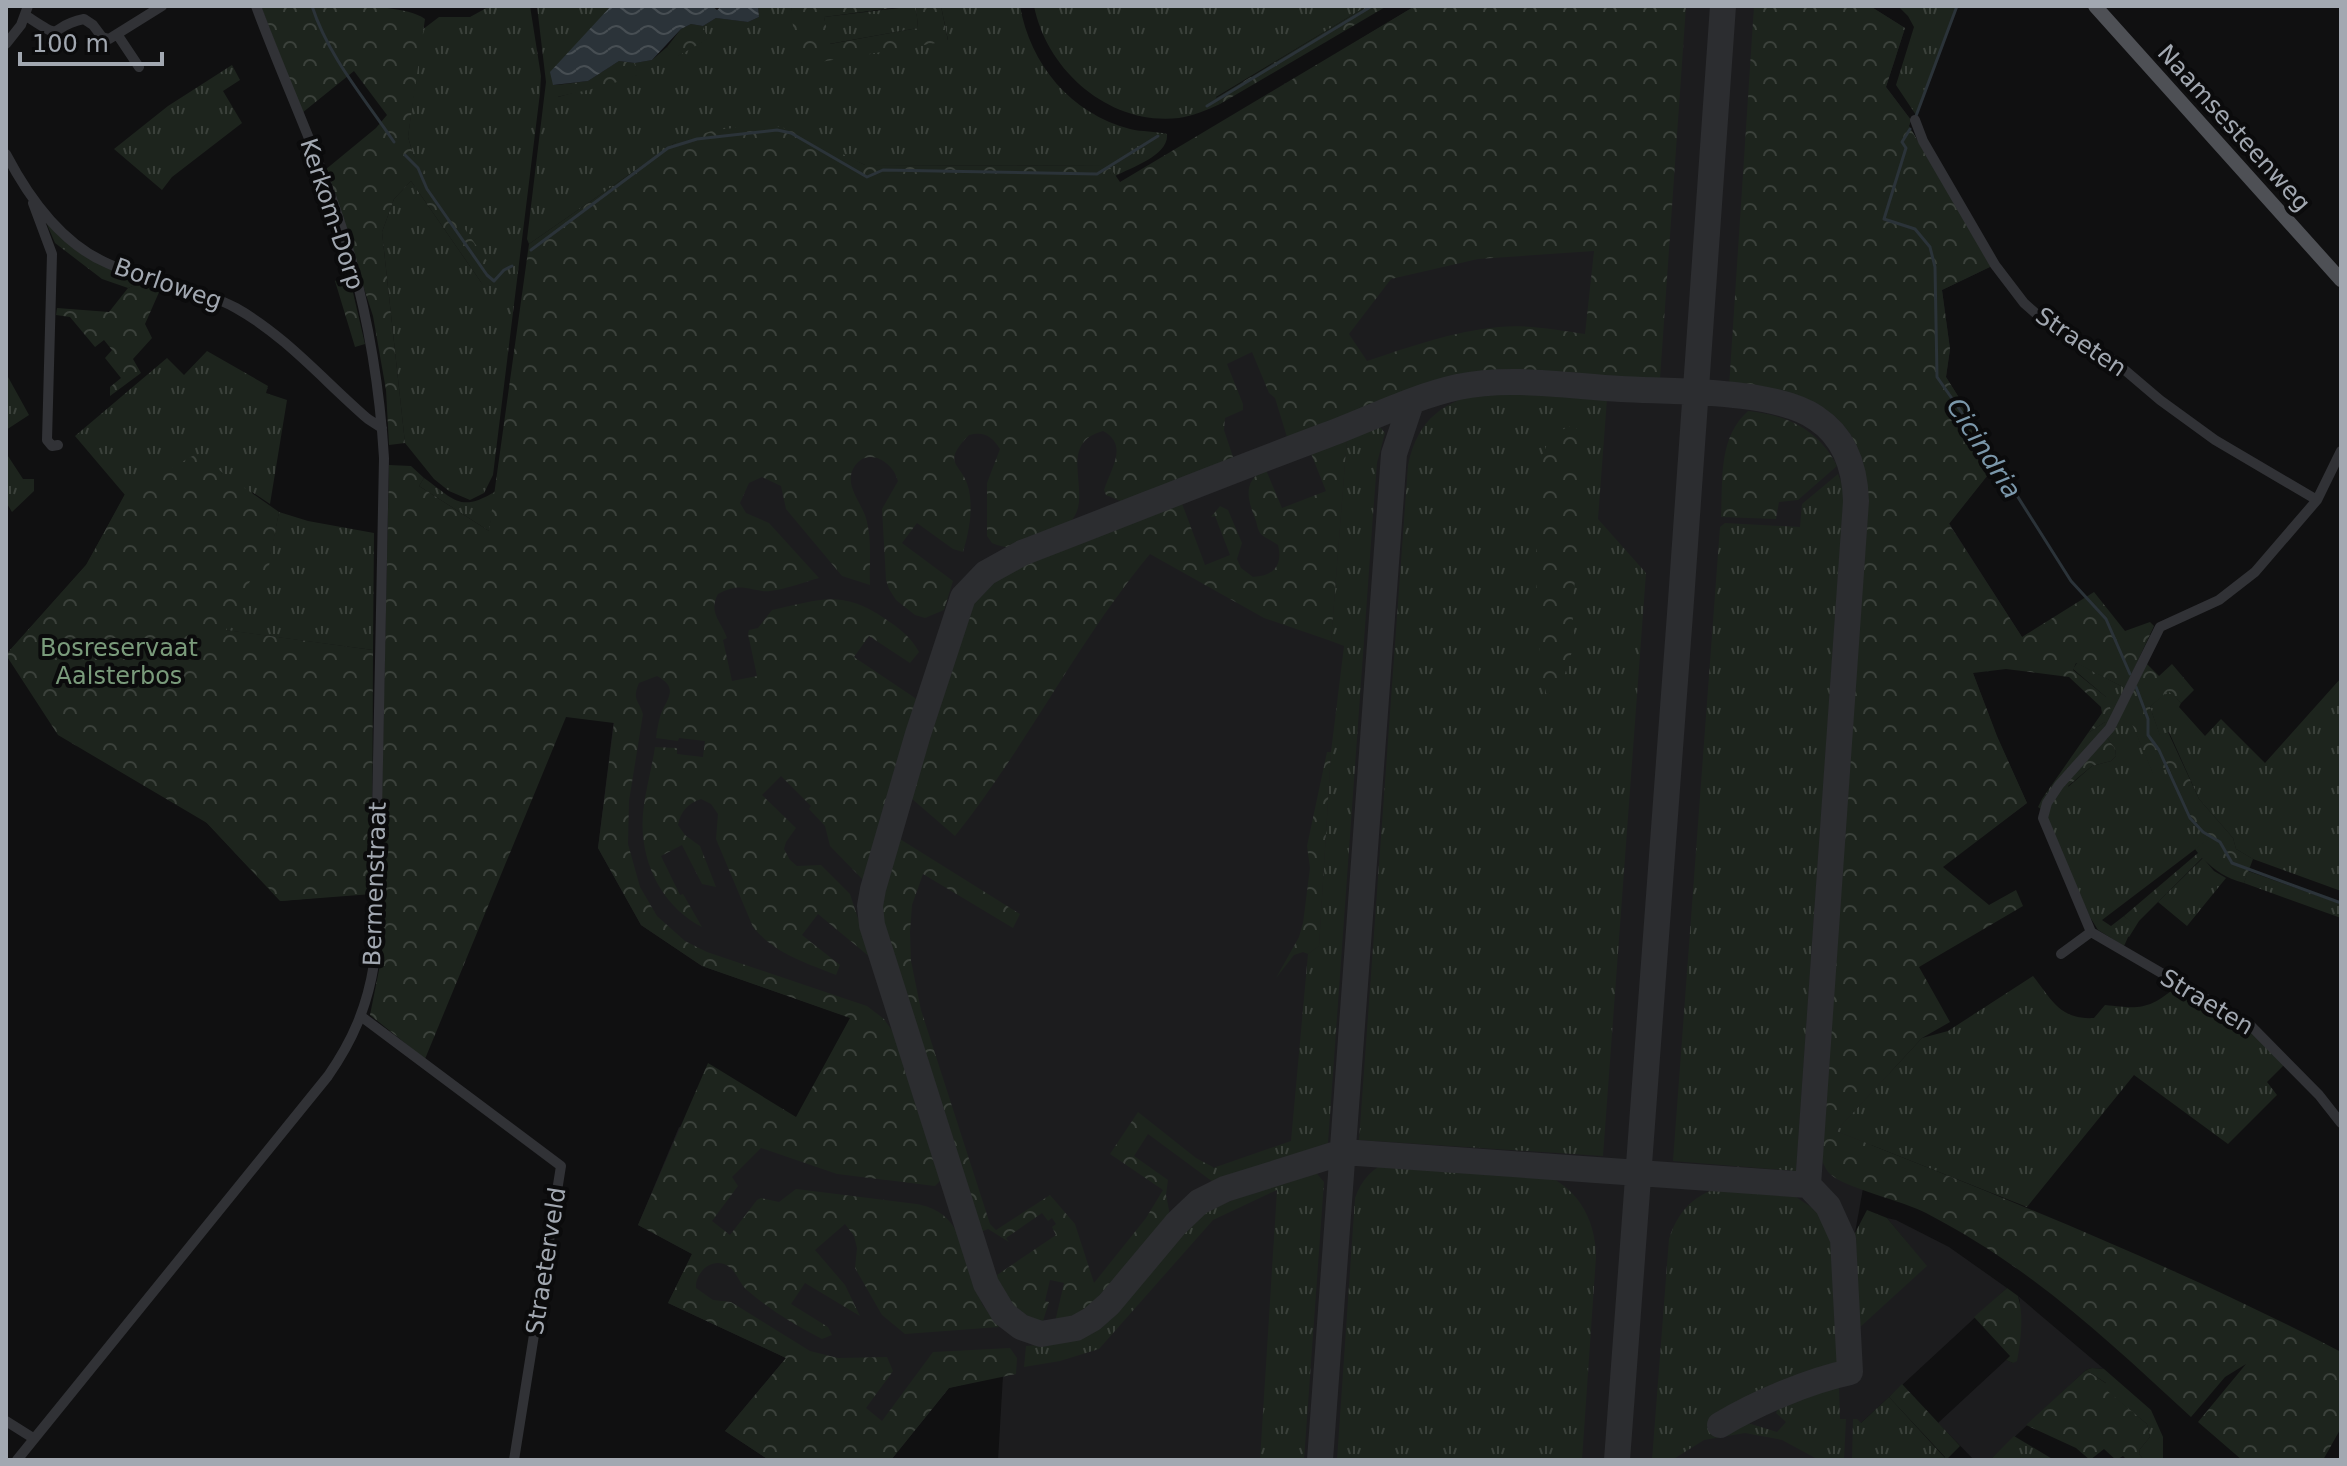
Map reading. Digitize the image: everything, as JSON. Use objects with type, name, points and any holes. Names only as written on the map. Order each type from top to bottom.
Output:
[{"type":"main road","name":"Naamsesteenweg","points":[[2095,6],[2341,280]]},
{"type":"street","points":[[6,44],[21,25],[27,10],[50,33],[84,19],[105,39],[162,6]]},
{"type":"street","name":"Kerkom-Dorp","points":[[256,6],[351,256],[379,392],[382,428]]},
{"type":"street","points":[[117,34],[139,67]]},
{"type":"street","name":"Straeten","points":[[1915,120],[1923,141],[1995,265],[2024,303],[2041,318],[2113,360],[2160,400],[2215,440],[2317,500]]},
{"type":"street","name":"Borloweg","points":[[6,154],[31,197],[52,254],[47,440],[52,446],[58,445]]},
{"type":"street","name":"Borloweg","points":[[31,197],[73,242],[108,264],[209,296],[241,311],[266,328],[382,428]]},
{"type":"street","name":"Bermenstraat","points":[[17,1460],[328,1076],[362,1017],[372,976],[375,937],[384,458],[382,428]]},
{"type":"street","points":[[2061,954],[2091,932],[2046,829],[2043,818],[2047,803],[2110,728],[2160,627],[2201,610],[2241,585],[2272,554],[2317,500],[2341,451]]},
{"type":"street","name":"Straeten","points":[[2091,932],[2249,1024],[2319,1095],[2341,1123]]},
{"type":"street","name":"Straeterveld","points":[[362,1017],[561,1166],[514,1460]]},
{"type":"street","points":[[6,1421],[33,1438]]},
{"type":"shaded area","points":[[1415,6],[1870,6],[1905,28],[1886,87],[1911,120],[1909,126],[1992,266],[1942,290],[1950,349],[1946,377],[1999,461],[1949,523],[2022,637],[1973,673],[2027,803],[1943,866],[1869,1155],[1855,1233],[1858,1328],[1926,1266],[1887,1218],[1949,1247],[2007,1288],[1861,1423],[1856,1460],[998,1460],[1003,1375],[949,1388],[891,1460],[769,1460],[725,1431],[786,1358],[668,1303],[692,1254],[638,1225],[679,1127],[871,1163],[857,1020],[702,966],[641,925],[598,848],[625,629],[489,531],[499,468],[845,167],[1090,196],[1136,175]]},
{"type":"shaded area","points":[[2018,1296],[2104,1369],[2086,1370],[1990,1460],[1974,1460],[1938,1423],[2006,1360],[2013,1363]]},
{"type":"green space","points":[[261,6],[371,7],[412,13],[425,19],[408,137],[413,154],[496,274],[483,285],[411,181],[394,199],[382,232],[405,443],[389,445],[386,390],[373,316],[325,170],[376,128],[387,115],[354,71],[302,113]]},
{"type":"green space","points":[[490,6],[530,6],[541,76],[493,475],[484,493],[470,500],[449,491],[434,479],[405,443],[382,232],[394,199],[411,181],[483,285],[413,154],[408,137],[422,30],[439,17],[470,17]]},
{"type":"green space","points":[[537,6],[611,6],[553,85],[557,85],[558,97],[637,75],[635,63],[652,60],[667,47],[677,56],[707,39],[703,26],[716,18],[748,22],[759,17],[758,6],[791,6],[802,64],[948,40],[941,6],[1020,6],[1033,48],[1057,84],[1072,99],[1109,122],[1135,130],[1167,134],[1166,141],[1148,160],[1115,176],[1108,166],[865,165],[847,157],[676,142],[529,244],[527,239],[546,82]]},
{"type":"green space","points":[[791,6],[908,6],[824,17],[830,44],[918,28],[916,6],[941,6],[948,41],[802,65],[794,37]]},
{"type":"green space","points":[[916,6],[918,28],[829,44],[824,17]]},
{"type":"green space","points":[[1034,6],[1367,6],[1216,97],[1220,104],[1184,117],[1153,118],[1129,113],[1106,103],[1067,72],[1041,30]]},
{"type":"green space","points":[[1367,6],[1387,6],[1220,104],[1216,98]]},
{"type":"green space","points":[[1415,6],[1686,6],[1660,379],[1519,372],[1462,374],[1287,437],[1275,398],[1269,393],[1252,352],[1227,364],[1243,404],[1243,410],[1225,418],[1224,430],[1234,460],[1125,503],[1106,495],[1104,490],[1117,450],[1111,437],[1103,431],[1089,438],[1081,447],[1078,458],[1079,498],[1071,521],[1056,532],[1016,547],[992,543],[987,536],[987,483],[1000,449],[987,436],[969,435],[954,459],[966,481],[970,498],[970,521],[963,552],[953,549],[917,523],[902,543],[953,581],[944,610],[925,618],[915,615],[896,600],[886,580],[882,509],[898,481],[885,462],[878,458],[865,458],[858,462],[851,476],[869,530],[870,585],[842,576],[786,509],[781,486],[762,477],[749,483],[740,503],[746,513],[769,523],[819,578],[774,590],[736,588],[718,594],[714,606],[727,638],[723,640],[732,681],[757,676],[749,630],[758,628],[772,610],[817,600],[842,600],[869,609],[899,629],[919,652],[910,663],[869,636],[854,657],[921,702],[865,882],[830,846],[825,826],[809,809],[811,806],[781,776],[762,795],[796,828],[784,849],[790,860],[797,866],[821,865],[850,894],[871,958],[818,914],[802,935],[840,965],[836,975],[791,956],[762,936],[753,927],[716,839],[718,814],[711,804],[701,799],[685,809],[678,825],[685,835],[700,846],[716,887],[702,884],[682,845],[661,856],[680,895],[683,894],[702,927],[669,900],[654,876],[643,835],[644,802],[655,747],[677,748],[677,754],[703,757],[705,741],[656,738],[670,690],[657,676],[639,683],[636,693],[643,714],[629,801],[628,844],[640,887],[657,916],[685,941],[707,952],[867,1006],[884,1019],[893,1032],[941,1180],[935,1186],[837,1174],[761,1148],[732,1177],[738,1186],[712,1221],[730,1235],[757,1200],[779,1202],[796,1189],[930,1208],[945,1217],[957,1232],[982,1304],[999,1327],[905,1334],[882,1315],[855,1268],[857,1248],[854,1236],[845,1224],[815,1250],[845,1285],[860,1316],[805,1283],[791,1304],[828,1327],[832,1335],[822,1339],[765,1305],[724,1264],[713,1264],[704,1269],[696,1288],[713,1300],[731,1302],[810,1351],[838,1358],[887,1357],[893,1371],[866,1408],[882,1421],[933,1352],[1010,1348],[1017,1358],[1016,1374],[949,1388],[891,1460],[769,1460],[725,1431],[786,1358],[668,1303],[692,1254],[638,1225],[708,1063],[796,1117],[850,1018],[702,966],[641,925],[598,848],[614,723],[566,717],[425,1059],[370,1015],[382,955],[381,833],[389,465],[411,466],[424,478],[419,486],[489,531],[529,244],[676,142],[715,130],[771,124],[802,134],[865,165],[1109,166],[1120,182]],"holes":[[[1594,251],[1585,334],[1520,326],[1482,329],[1432,340],[1367,361],[1349,334],[1391,279],[1478,259]]]},
{"type":"green space","points":[[1754,6],[1870,6],[1905,28],[1886,87],[1911,120],[1909,126],[1992,266],[1942,290],[1950,349],[1946,377],[1999,461],[1949,524],[2022,637],[2094,592],[2125,631],[2150,622],[2154,626],[2125,688],[2076,663],[2073,670],[2106,697],[2111,710],[2105,722],[2088,733],[2102,713],[2101,707],[2069,677],[2006,669],[1973,673],[2027,803],[1943,867],[1989,905],[2016,890],[2023,906],[1919,967],[1950,1022],[1922,1038],[1836,1131],[2155,1263],[2341,1352],[2341,1428],[2323,1460],[2242,1460],[2198,1422],[2246,1364],[2225,1377],[2191,1417],[2066,1306],[2000,1257],[1926,1213],[1837,1179],[1824,1165],[1820,1147],[1867,490],[1862,461],[1852,438],[1839,421],[1823,408],[1781,394],[1729,387]]},
{"type":"green space","points":[[1898,6],[1956,6],[1916,115],[1896,85],[1914,27]]},
{"type":"green space","points":[[691,24],[703,26],[708,39],[676,57],[667,47],[681,29]]},
{"type":"green space","points":[[619,61],[635,63],[638,75],[557,97],[557,85],[588,81]]},
{"type":"green space","points":[[232,65],[240,80],[223,91],[242,123],[172,177],[162,190],[114,149],[168,106]]},
{"type":"green space","points":[[43,215],[59,234],[162,286],[160,290],[140,283],[128,288],[102,279],[55,243]]},
{"type":"green space","points":[[345,258],[365,344],[355,347],[335,281],[344,274],[340,260]]},
{"type":"green space","points":[[140,283],[160,290],[145,324],[152,338],[133,359],[141,373],[110,396],[110,387],[121,378],[105,358],[112,350],[104,340],[95,347],[70,317],[56,315],[57,308],[109,312],[128,288]]},
{"type":"green space","name":"Bosreservaat Aalsterbos","points":[[207,351],[268,386],[266,393],[287,400],[270,504],[252,492],[267,571],[279,512],[308,521],[374,533],[373,650],[225,630],[370,893],[280,901],[206,822],[10,650],[86,565],[125,495],[75,436],[167,358],[184,375]]},
{"type":"green space","points":[[8,377],[29,415],[6,430],[6,379]]},
{"type":"green space","points":[[1488,391],[1607,399],[1598,519],[1646,573],[1603,1156],[1359,1140],[1408,465],[1419,435],[1435,414],[1458,400]]},
{"type":"green space","points":[[1748,411],[1776,416],[1800,426],[1821,443],[1837,466],[1798,500],[1779,502],[1776,519],[1721,517],[1727,446],[1738,422]]},
{"type":"green space","points":[[1575,424],[1583,445],[1580,529],[1572,610],[1575,642],[1558,692],[1548,698],[1543,679],[1537,615],[1536,537],[1540,472],[1549,442],[1560,431]]},
{"type":"green space","points":[[1375,426],[1385,433],[1377,463],[1328,1143],[1213,1182],[1213,1168],[1291,1141],[1308,954],[1319,946],[1331,752],[1344,646],[1331,641],[1347,438]]},
{"type":"green space","points":[[1347,438],[1331,641],[1264,618],[1150,554],[1099,623],[1006,766],[955,836],[911,798],[963,619],[980,590],[1007,570],[1181,501],[1205,565],[1230,555],[1215,516],[1211,517],[1220,506],[1228,510],[1242,543],[1237,559],[1241,568],[1253,577],[1271,572],[1278,564],[1278,545],[1258,530],[1249,499],[1253,479],[1266,470],[1282,508],[1326,491],[1310,451]]},
{"type":"green space","points":[[6,453],[23,479],[34,479],[34,491],[12,512],[6,502]]},
{"type":"green space","name":"Bosreservaat Aalsterbos","points":[[196,454],[279,512],[268,571],[250,581],[226,630],[373,650],[372,894],[281,901],[207,823],[58,735],[6,655],[87,564],[125,494]]},
{"type":"green space","points":[[1838,474],[1844,490],[1843,507],[1796,1171],[1673,1161],[1720,527],[1725,523],[1800,527],[1802,504]]},
{"type":"green space","points":[[424,478],[458,501],[474,501],[496,491],[489,531],[419,486]]},
{"type":"green space","points":[[2077,663],[2125,688],[2110,722],[2041,809],[2038,807],[2042,799],[2088,733],[2105,722],[2106,697],[2073,669]]},
{"type":"green space","points":[[2146,663],[2159,676],[2172,664],[2194,690],[2181,703],[2168,691],[2150,707],[2160,735],[2168,732],[2199,799],[2233,838],[2236,849],[2253,859],[2244,883],[2221,874],[2202,858],[2139,921],[2129,937],[2126,935],[2133,924],[2124,916],[2198,853],[2195,849],[2209,838],[2189,815],[2169,768],[2153,774],[2132,724],[2116,723]]},
{"type":"green space","points":[[2341,678],[2341,891],[2253,859],[2236,849],[2233,838],[2199,799],[2169,732],[2160,736],[2150,707],[2168,690],[2205,736],[2221,719],[2265,763]]},
{"type":"green space","points":[[2116,723],[2132,723],[2153,773],[2169,768],[2189,815],[2210,838],[2102,920],[2111,926],[2124,916],[2134,924],[2124,946],[2098,930],[2090,917],[2048,822],[2048,811],[2052,801],[2092,766],[2111,761],[2116,756],[2115,748],[2107,738]]},
{"type":"green space","points":[[2107,738],[2115,748],[2116,756],[2111,761],[2092,766],[2068,786],[2074,793],[2073,804],[2063,811],[2057,810],[2052,801]]},
{"type":"green space","points":[[1327,752],[1331,752],[1319,946],[1308,954],[1294,955],[1276,978],[1299,937],[1303,923],[1310,868],[1307,846]]},
{"type":"green space","points":[[900,839],[1020,914],[1013,928],[923,874],[912,905],[911,961],[921,1010],[990,1224],[996,1230],[1050,1195],[1075,1224],[1094,1283],[1146,1218],[1163,1190],[1110,1154],[1138,1112],[1196,1158],[1213,1167],[1213,1182],[1148,1134],[1134,1156],[1168,1180],[1166,1195],[1170,1215],[1101,1300],[1084,1315],[1055,1322],[1064,1283],[1050,1280],[1045,1301],[1049,1302],[1043,1321],[1026,1319],[1006,1301],[994,1277],[1056,1235],[1052,1227],[1056,1224],[1052,1218],[1048,1221],[1042,1213],[1006,1238],[1009,1242],[988,1229],[981,1232],[881,925],[881,900]]},
{"type":"green space","points":[[2203,858],[2214,871],[2226,878],[2187,926],[2158,902]]},
{"type":"green space","points":[[2248,871],[2341,904],[2341,918],[2244,883]]},
{"type":"green space","points":[[2033,976],[2058,1007],[2082,1018],[2094,1018],[2105,1005],[2136,1007],[2151,1004],[2177,986],[2252,1032],[2285,1064],[2267,1082],[2277,1095],[2228,1144],[2134,1075],[2027,1207],[1836,1131],[1922,1038],[1948,1031]]},
{"type":"green space","points":[[1391,1161],[1535,1171],[1561,1184],[1580,1204],[1592,1228],[1596,1257],[1582,1460],[1337,1460],[1355,1198],[1368,1175]]},
{"type":"green space","points":[[1313,1169],[1324,1182],[1304,1460],[1260,1460],[1277,1190],[1213,1220],[1099,1349],[1060,1361],[1024,1367],[1026,1346],[1066,1342],[1090,1333],[1113,1314],[1202,1212]]},
{"type":"green space","points":[[1734,1185],[1778,1189],[1793,1195],[1814,1209],[1825,1223],[1833,1238],[1835,1257],[1837,1363],[1730,1408],[1708,1423],[1721,1433],[1738,1420],[1777,1432],[1786,1422],[1776,1413],[1779,1406],[1835,1384],[1839,1387],[1840,1419],[1846,1419],[1844,1460],[1819,1460],[1782,1440],[1745,1433],[1704,1440],[1672,1460],[1652,1460],[1669,1239],[1679,1218],[1692,1202],[1701,1195]]},
{"type":"green space","points":[[1867,1210],[1887,1218],[1927,1266],[1858,1329],[1855,1233]]},
{"type":"green space","points":[[2007,1288],[2018,1296],[2021,1311],[2017,1361],[2013,1363],[2006,1360],[2010,1356],[1974,1317]]},
{"type":"green space","points":[[2104,1369],[2151,1410],[2163,1437],[2163,1460],[2144,1460],[2139,1454],[2150,1437],[2147,1424],[2104,1389],[2106,1383],[2086,1370]]},
{"type":"green space","points":[[2086,1370],[2107,1384],[2105,1389],[2147,1424],[2150,1437],[2139,1454],[2144,1460],[2127,1460],[2123,1456],[2116,1460],[2104,1449],[2090,1460],[2076,1448],[2026,1425]]},
{"type":"green space","points":[[1902,1384],[1960,1446],[1946,1460],[1889,1397]]},
{"type":"green space","points":[[1889,1397],[1945,1458],[1943,1460],[1852,1460],[1853,1419],[1861,1423]]},
{"type":"green space","points":[[2014,1436],[2054,1460],[1990,1460]]},
{"type":"water","points":[[611,6],[712,6],[717,10],[722,6],[758,6],[759,17],[748,22],[716,18],[703,26],[691,24],[681,29],[652,60],[635,63],[619,61],[588,81],[553,85],[550,72]]},
{"type":"waterway","points":[[312,6],[337,60],[394,142]]},
{"type":"waterway","points":[[1207,106],[1372,6]]},
{"type":"waterway","points":[[1916,116],[1957,6]]},
{"type":"waterway","name":"Cicindria","points":[[1910,129],[1902,142],[1906,148],[1884,219],[1915,229],[1930,247],[1935,267],[1937,377],[1992,456],[2071,581],[2106,619],[2130,674]]},
{"type":"waterway","points":[[531,250],[668,148],[697,139],[777,130],[791,133],[867,177],[883,170],[1097,174],[1158,136]]},
{"type":"waterway","points":[[405,155],[418,168],[427,189],[487,275],[494,281],[512,266]]},
{"type":"waterway","name":"Cicindria","points":[[2136,687],[2148,719],[2148,735],[2159,750],[2190,818],[2203,832],[2220,842],[2232,863],[2341,903]]},
{"type":"taxiway","points":[[1617,1460],[1723,6]]},
{"type":"taxiway","points":[[1720,1425],[1783,1394],[1850,1372],[1843,1239],[1828,1206],[1808,1185],[1343,1152],[1225,1189],[1199,1202],[1176,1224],[1109,1304],[1076,1328],[1041,1334],[1021,1327],[1004,1314],[986,1284],[872,925],[870,906],[918,734],[963,597],[986,573],[1022,553],[1408,402],[1458,387],[1518,382],[1722,394],[1775,402],[1816,418],[1834,434],[1846,454],[1851,465],[1856,501],[1808,1185]]},
{"type":"taxiway","points":[[1320,1460],[1394,454],[1411,403]]}]
